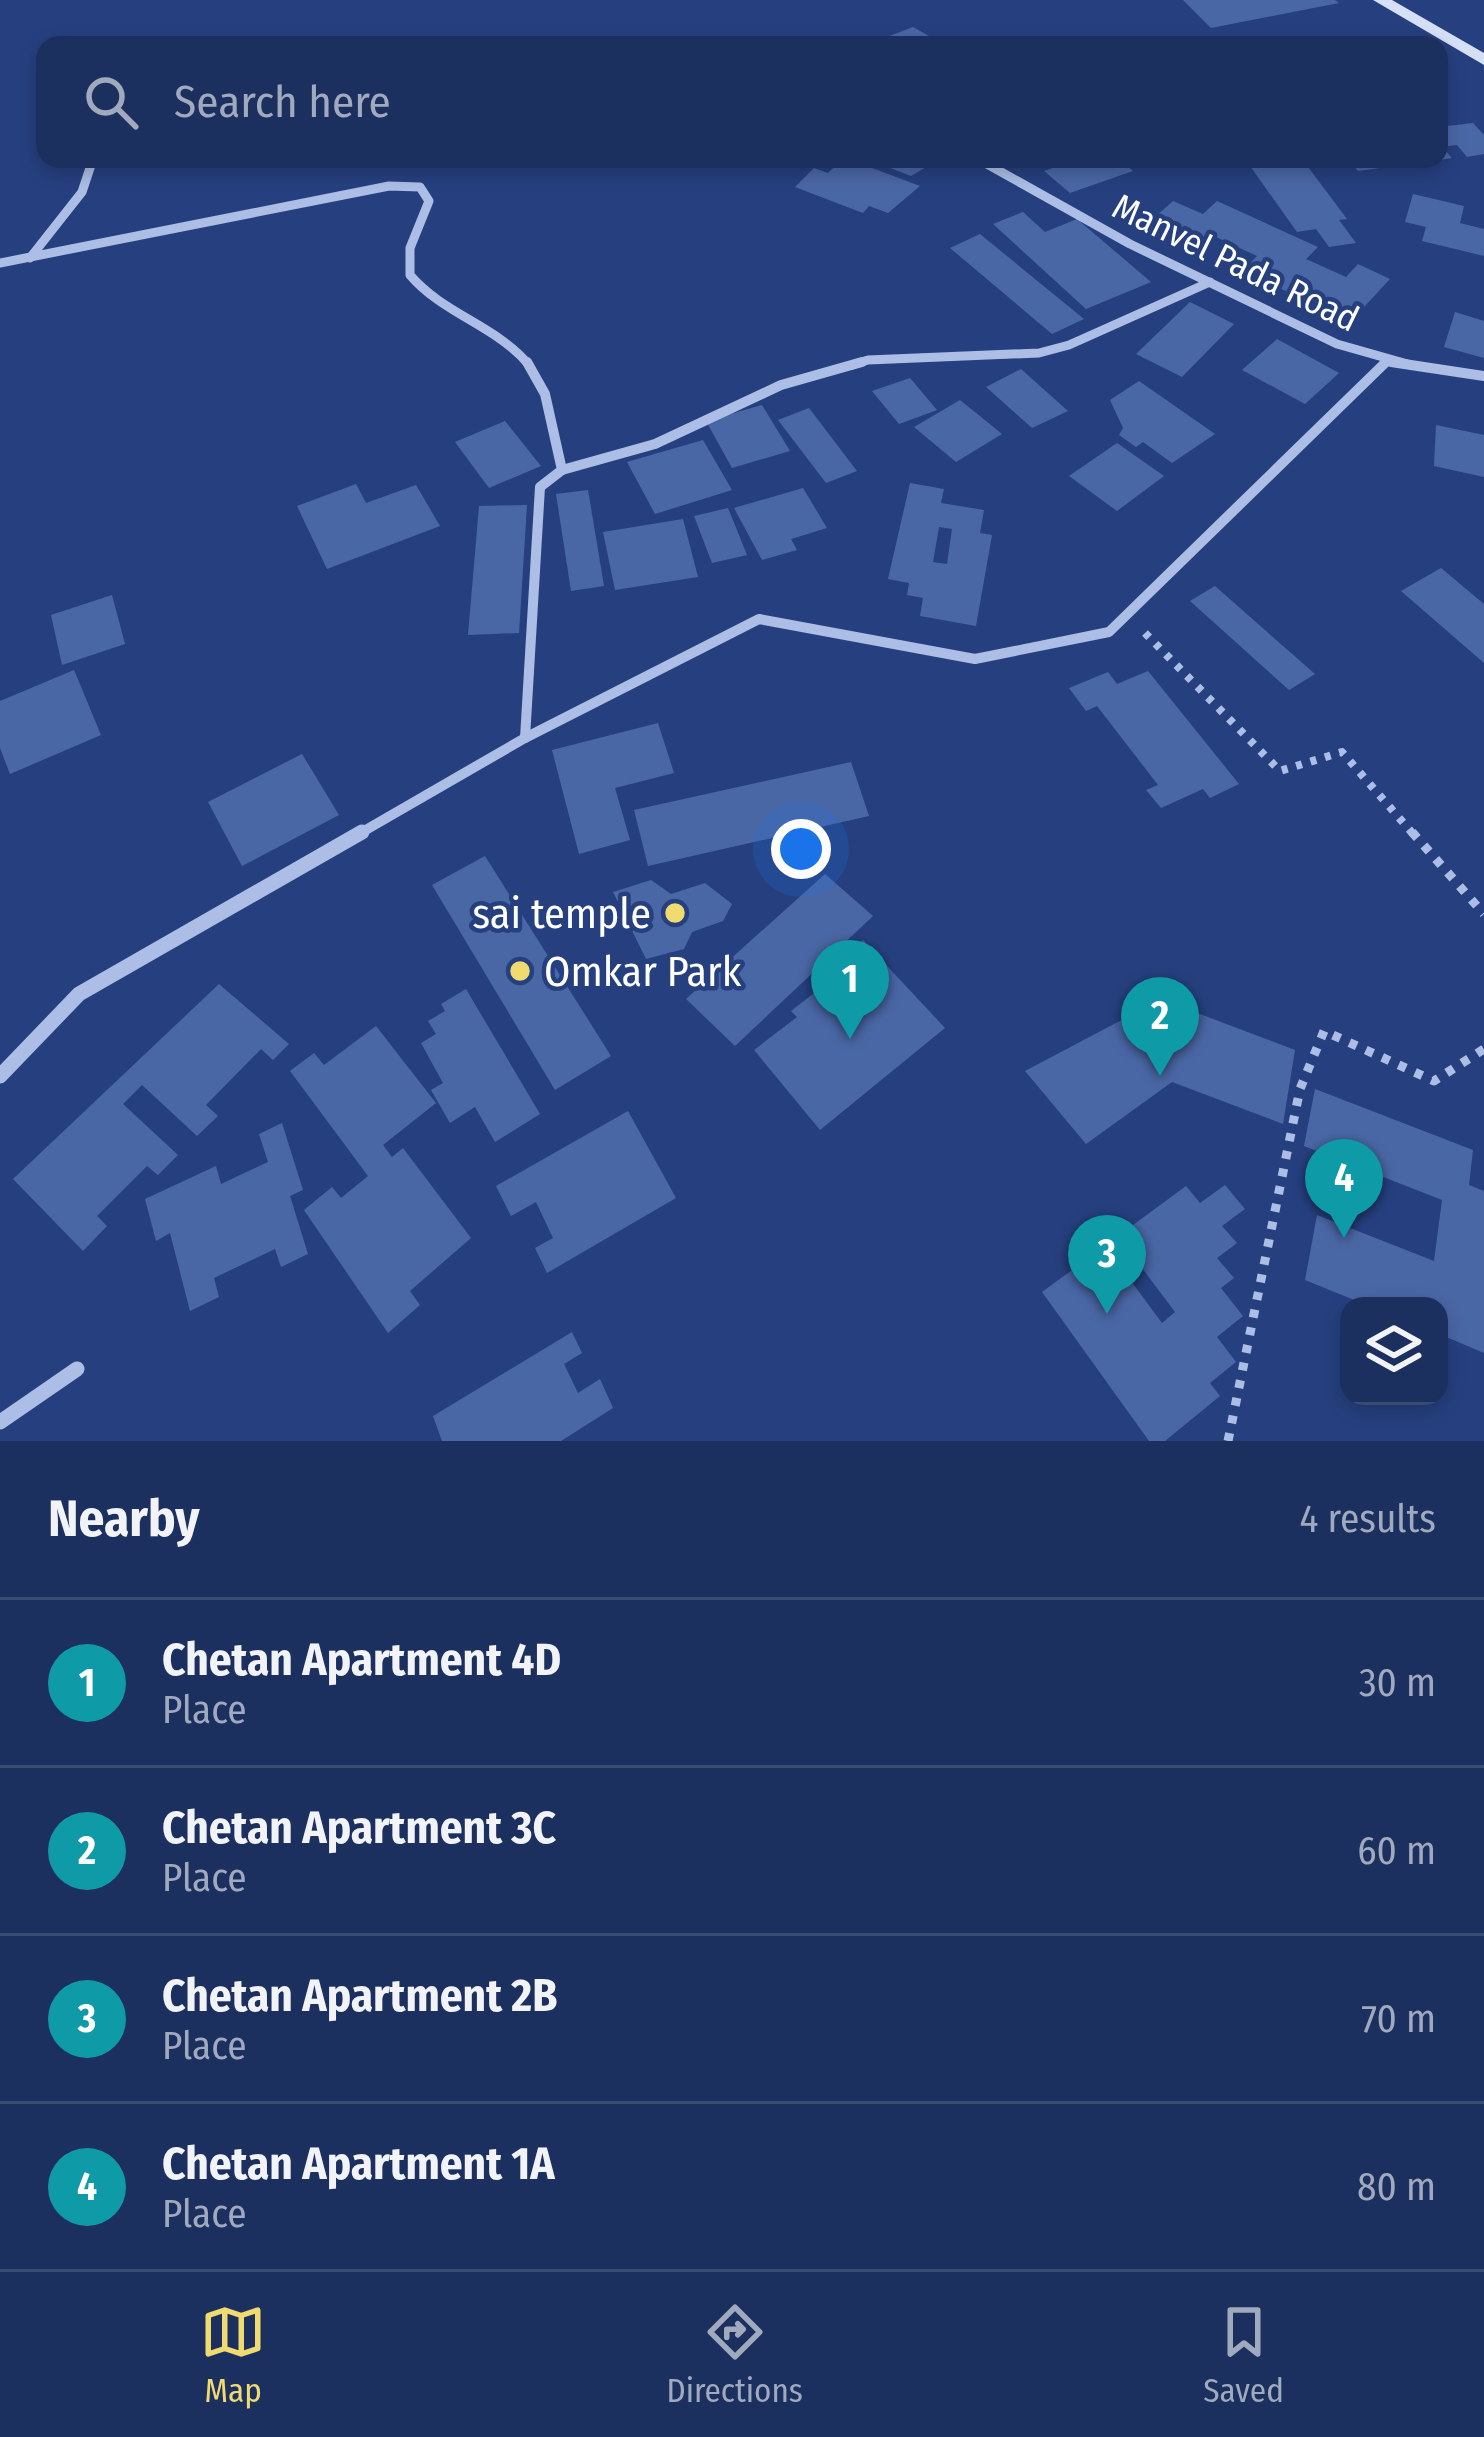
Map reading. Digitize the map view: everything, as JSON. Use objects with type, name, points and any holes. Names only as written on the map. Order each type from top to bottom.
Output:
[{"type":"main road","points":[[1381,0],[1443,36]]},
{"type":"main road","points":[[1448,39],[1484,60]]},
{"type":"street","points":[[28,260],[82,192],[90,168]]},
{"type":"street","name":"Manvel Pada Road","points":[[994,168],[1130,244],[1337,344],[1387,361],[1484,376]]},
{"type":"street","points":[[0,263],[389,186],[420,187],[429,201],[406,265],[411,278],[424,293],[492,332],[524,358],[542,384],[562,470]]},
{"type":"street","points":[[525,737],[536,499],[540,487],[562,470],[655,444],[782,385],[868,360],[1039,353],[1069,345],[1210,282]]},
{"type":"street","points":[[0,1076],[79,994],[525,737],[759,619],[975,659],[1109,632],[1387,361]]},
{"type":"street","points":[[0,1422],[77,1369]]},
{"type":"path","points":[[1127,615],[1280,771],[1342,752],[1484,914]]},
{"type":"path","points":[[1228,1441],[1300,1089],[1324,1031],[1434,1081],[1484,1049]]},
{"type":"building","points":[[1183,0],[1335,0],[1339,3],[1211,28]]},
{"type":"building","points":[[913,27],[929,36],[890,36]]},
{"type":"building","points":[[1473,123],[1484,135],[1484,154],[1467,157],[1457,145],[1448,146],[1448,126]]},
{"type":"building","points":[[814,168],[828,173],[833,168],[872,168],[920,186],[888,213],[869,206],[863,213],[795,187]]},
{"type":"building","points":[[890,168],[924,168],[911,176]]},
{"type":"building","points":[[1130,168],[1133,171],[1070,193],[1044,171]]},
{"type":"building","points":[[1251,168],[1309,168],[1347,219],[1339,220],[1356,243],[1329,247],[1316,229],[1297,232]]},
{"type":"building","points":[[1413,194],[1464,206],[1460,223],[1484,229],[1484,256],[1422,241],[1426,227],[1405,222]]},
{"type":"building","points":[[1173,201],[1203,214],[1217,201],[1318,247],[1306,259],[1346,277],[1358,264],[1390,279],[1351,321],[1242,271],[1257,256],[1216,237],[1201,251],[1145,226]]},
{"type":"building","points":[[1023,212],[1045,232],[1077,219],[1151,282],[1086,309],[993,224]]},
{"type":"building","points":[[980,234],[1084,319],[1052,334],[950,248]]},
{"type":"building","points":[[1190,302],[1234,324],[1182,377],[1136,354]]},
{"type":"building","points":[[1455,312],[1484,321],[1484,358],[1444,347]]},
{"type":"building","points":[[1277,339],[1339,373],[1305,404],[1242,370]]},
{"type":"building","points":[[1021,369],[1068,411],[1032,428],[986,387]]},
{"type":"building","points":[[910,378],[937,410],[899,424],[872,391]]},
{"type":"building","points":[[1139,381],[1215,434],[1172,463],[1143,442],[1136,447],[1119,435],[1123,428],[1110,400]]},
{"type":"building","points":[[960,400],[1002,434],[956,462],[914,427]]},
{"type":"building","points":[[762,405],[790,451],[732,468],[706,421]]},
{"type":"building","points":[[809,408],[857,471],[826,483],[778,420]]},
{"type":"building","points":[[505,421],[541,466],[489,488],[455,442]]},
{"type":"building","points":[[1436,425],[1484,435],[1484,477],[1434,466]]},
{"type":"building","points":[[703,440],[732,490],[655,514],[627,462]]},
{"type":"building","points":[[1117,443],[1164,476],[1117,511],[1069,476]]},
{"type":"building","points":[[910,483],[944,489],[941,503],[984,510],[980,533],[992,535],[976,626],[920,616],[923,598],[907,595],[909,583],[888,579]],"holes":[[[939,527],[952,529],[947,564],[933,562]]]},
{"type":"building","points":[[356,484],[366,503],[416,485],[440,526],[327,569],[297,506]]},
{"type":"building","points":[[803,488],[827,528],[791,539],[797,550],[762,560],[734,508]]},
{"type":"building","points":[[588,490],[604,586],[571,591],[556,494]]},
{"type":"building","points":[[527,505],[519,633],[468,635],[479,506]]},
{"type":"building","points":[[728,508],[747,555],[712,563],[694,516]]},
{"type":"building","points":[[683,519],[698,577],[615,590],[603,532]]},
{"type":"building","points":[[1441,568],[1484,604],[1484,663],[1401,591]]},
{"type":"building","points":[[1215,586],[1315,674],[1289,690],[1190,601]]},
{"type":"building","points":[[112,595],[125,644],[62,665],[51,615]]},
{"type":"building","points":[[74,670],[101,735],[10,774],[0,748],[0,701]]},
{"type":"building","points":[[1148,671],[1239,784],[1210,798],[1203,789],[1161,808],[1146,790],[1158,785],[1097,706],[1086,711],[1069,688],[1108,672],[1117,684]]},
{"type":"building","points":[[658,723],[674,773],[615,788],[630,840],[579,854],[552,750]]},
{"type":"building","points":[[302,754],[339,815],[242,866],[208,802]]},
{"type":"building","points":[[851,762],[869,816],[648,866],[634,810]]},
{"type":"building","name":"Omkar Park","points":[[485,856],[611,1056],[555,1090],[432,885]]},
{"type":"building","points":[[825,874],[873,916],[735,1046],[686,999]]},
{"type":"building","name":"sai temple","points":[[651,880],[671,894],[705,883],[732,904],[723,921],[692,932],[684,949],[646,959],[613,892]]},
{"type":"building","points":[[863,940],[945,1028],[820,1130],[754,1050],[797,1017],[791,1011],[831,980],[823,970]]},
{"type":"building","points":[[219,984],[289,1044],[273,1060],[261,1049],[206,1105],[218,1116],[197,1136],[142,1085],[123,1104],[178,1155],[158,1175],[147,1166],[97,1216],[107,1226],[83,1251],[13,1179]]},
{"type":"building","points":[[466,989],[540,1114],[495,1142],[475,1107],[450,1123],[431,1090],[443,1083],[421,1043],[436,1034],[428,1021],[445,1011],[441,1004]]},
{"type":"building","points":[[1152,1004],[1162,1033],[1186,1034],[1184,1008],[1295,1050],[1283,1124],[1172,1082],[1086,1144],[1025,1071]]},
{"type":"building","points":[[376,1026],[436,1103],[383,1145],[392,1157],[403,1148],[471,1238],[410,1291],[420,1305],[388,1333],[304,1210],[332,1187],[341,1198],[368,1176],[290,1071],[314,1053],[324,1065]]},
{"type":"building","points":[[1315,1089],[1473,1150],[1469,1185],[1484,1191],[1484,1353],[1448,1338],[1448,1297],[1347,1297],[1305,1280],[1317,1215],[1434,1261],[1442,1200],[1304,1146]]},
{"type":"building","points":[[628,1111],[676,1198],[547,1273],[535,1248],[553,1238],[536,1202],[511,1216],[496,1186]]},
{"type":"building","points":[[282,1123],[303,1190],[290,1196],[308,1254],[281,1267],[275,1249],[214,1278],[219,1297],[190,1311],[170,1233],[156,1241],[145,1199],[216,1166],[221,1184],[268,1162],[259,1134]]},
{"type":"building","points":[[1225,1185],[1245,1209],[1222,1226],[1237,1243],[1217,1258],[1234,1278],[1221,1288],[1243,1316],[1217,1337],[1236,1362],[1210,1383],[1220,1396],[1165,1441],[1149,1441],[1042,1292],[1105,1246],[1162,1323],[1175,1312],[1118,1236],[1186,1186],[1200,1203]]},
{"type":"building","points":[[572,1332],[582,1353],[564,1364],[578,1393],[600,1379],[613,1408],[561,1441],[442,1441],[433,1416]]},
{"type":"place","name":"sai temple","points":[[675,913]]},
{"type":"place","name":"Omkar Park","points":[[520,971]]},
{"type":"place","name":"Chetan Apartment 4D","points":[[850,1039]]},
{"type":"place","name":"Chetan Apartment 3C","points":[[1160,1076]]},
{"type":"place","name":"Chetan Apartment 1A","points":[[1344,1238]]},
{"type":"place","name":"Chetan Apartment 2B","points":[[1107,1314]]}]
